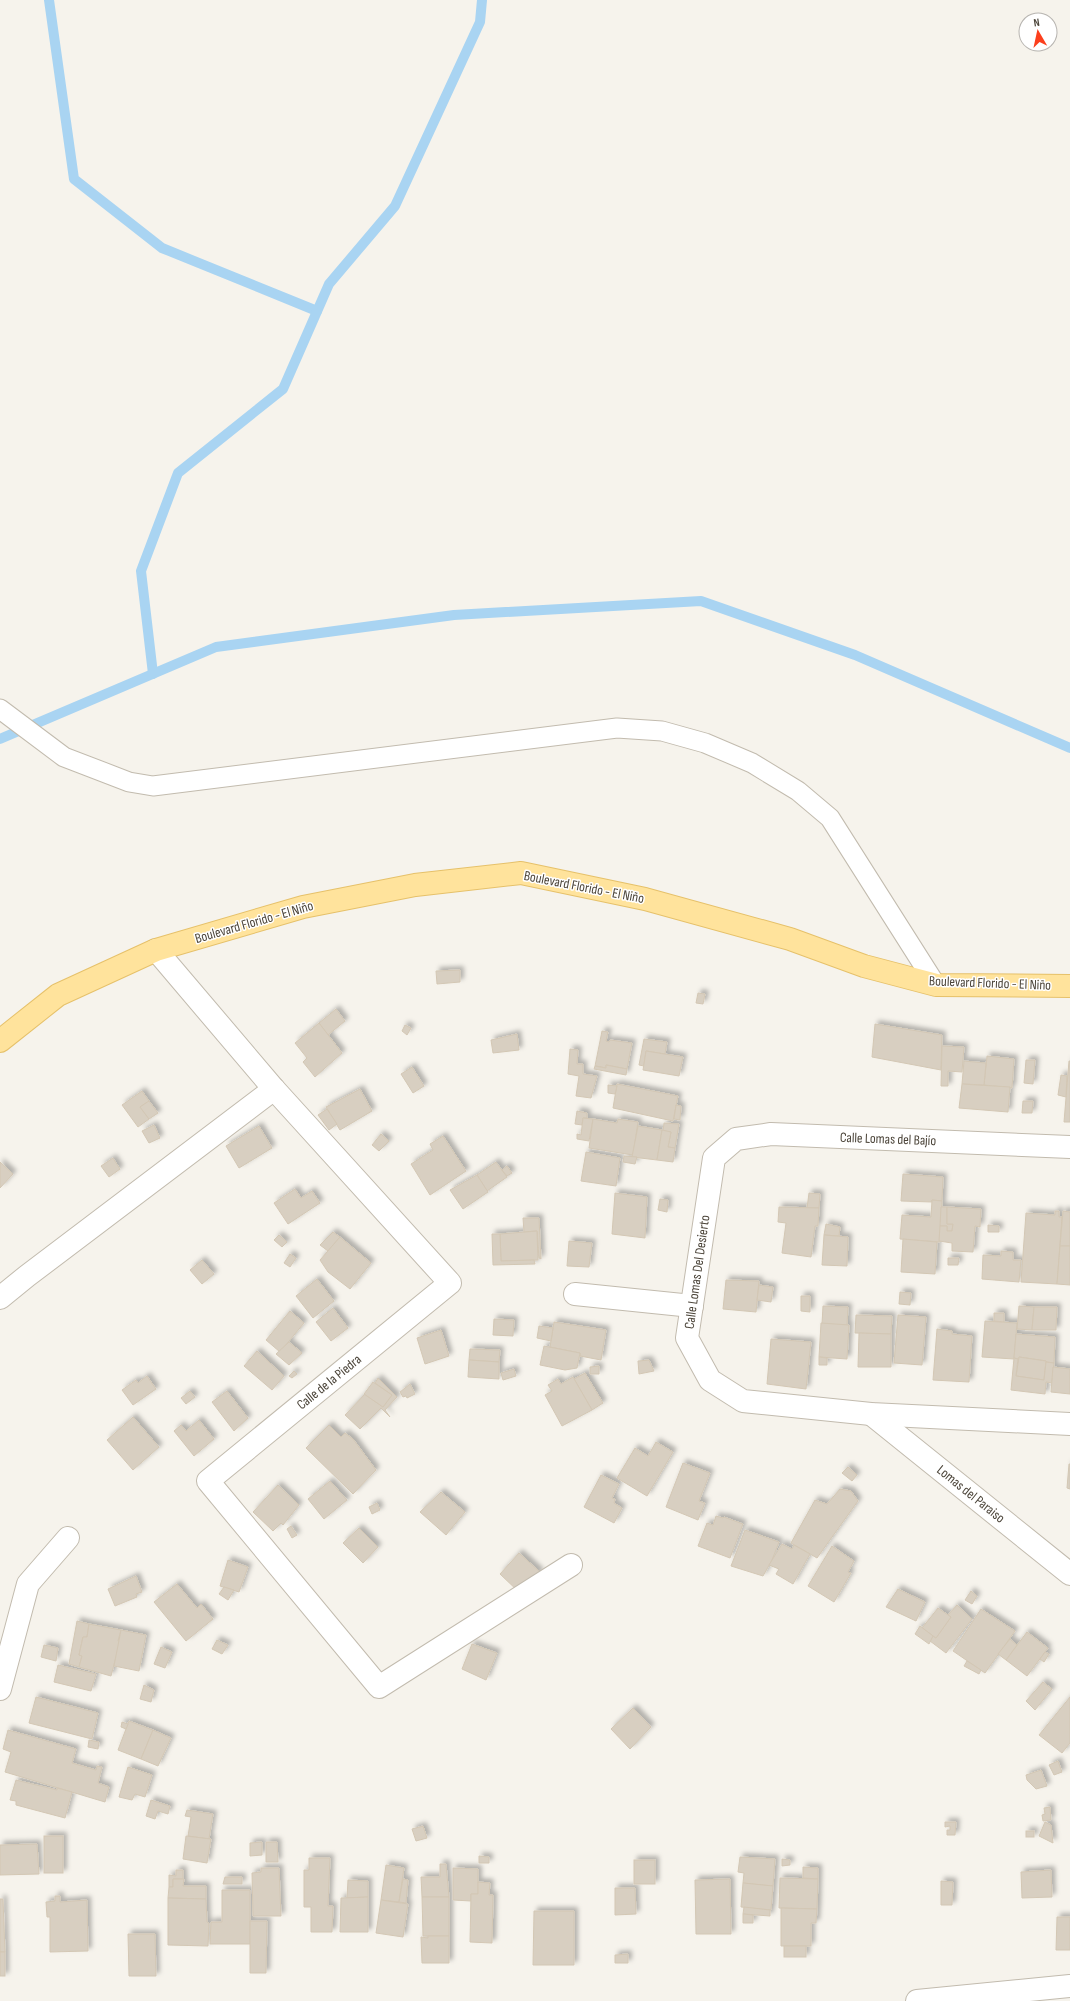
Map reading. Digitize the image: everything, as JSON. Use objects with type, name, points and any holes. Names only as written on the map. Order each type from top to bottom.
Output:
[{"type":"main road","name":"Boulevard Florido - El Niño","points":[[0,1041],[58,995],[156,950],[303,907],[415,885],[521,873],[645,899],[790,939],[864,966],[936,984],[1070,986]]},
{"type":"street","points":[[0,1298],[274,1089],[156,950]]},
{"type":"street","name":"Calle de la Piedra","points":[[274,1089],[450,1283],[208,1481],[379,1687],[571,1565]]},
{"type":"street","name":"Calle Lomas del Bajío","points":[[714,1158],[736,1139],[771,1134],[1070,1147]]},
{"type":"street","name":"Calle Lomas Del Desierto","points":[[714,1158],[688,1338],[710,1380],[743,1400],[871,1414]]},
{"type":"street","points":[[575,1294],[692,1306]]},
{"type":"street","points":[[871,1414],[1070,1424]]},
{"type":"street","name":"Lomas del Paraiso","points":[[871,1414],[1070,1574]]},
{"type":"street","points":[[0,1689],[28,1584],[68,1538]]},
{"type":"street","points":[[917,2001],[1070,1986]]},
{"type":"lane","points":[[0,709],[64,757],[129,782],[153,786],[618,728],[662,731],[705,743],[752,763],[798,791],[830,818],[936,984]]},
{"type":"building","points":[[460,970],[460,982],[437,984],[436,971]]},
{"type":"building","points":[[698,993],[705,994],[703,1004],[696,1003]]},
{"type":"building","points":[[336,1009],[345,1021],[328,1035],[319,1023]]},
{"type":"building","points":[[319,1023],[342,1053],[315,1077],[303,1062],[307,1058],[295,1043]]},
{"type":"building","points":[[875,1024],[942,1035],[941,1070],[872,1057]]},
{"type":"building","points":[[405,1025],[411,1028],[407,1035],[402,1031]]},
{"type":"building","points":[[602,1031],[608,1032],[606,1041],[609,1042],[610,1040],[632,1043],[627,1069],[606,1065],[606,1068],[595,1066]]},
{"type":"building","points":[[517,1034],[519,1050],[493,1053],[491,1040]]},
{"type":"building","points":[[644,1039],[667,1042],[665,1054],[646,1051],[644,1066],[639,1065]]},
{"type":"building","points":[[942,1046],[964,1047],[962,1072],[948,1071],[948,1086],[941,1086]]},
{"type":"building","points":[[570,1049],[578,1050],[577,1064],[583,1064],[583,1074],[597,1076],[591,1098],[576,1096],[579,1076],[568,1074]]},
{"type":"building","points":[[646,1051],[683,1057],[679,1076],[643,1070]]},
{"type":"building","points":[[987,1056],[1014,1059],[1012,1088],[984,1085]]},
{"type":"building","points":[[1026,1060],[1035,1060],[1033,1084],[1024,1083]]},
{"type":"building","points":[[964,1061],[986,1063],[984,1085],[962,1084]]},
{"type":"building","points":[[1069,1061],[1070,1122],[1064,1122]]},
{"type":"building","points":[[606,1065],[627,1069],[626,1075],[594,1069],[595,1066],[606,1068]]},
{"type":"building","points":[[412,1067],[424,1086],[413,1093],[401,1074]]},
{"type":"building","points":[[1061,1075],[1067,1076],[1066,1097],[1058,1095]]},
{"type":"building","points":[[617,1084],[678,1096],[673,1121],[613,1108]]},
{"type":"building","points":[[962,1084],[1010,1087],[1008,1112],[959,1108]]},
{"type":"building","points":[[608,1085],[617,1086],[615,1094],[608,1093]]},
{"type":"building","points":[[360,1089],[372,1111],[340,1130],[326,1107]]},
{"type":"building","points":[[142,1091],[149,1101],[140,1107],[149,1119],[138,1127],[122,1105]]},
{"type":"building","points":[[149,1101],[158,1113],[149,1119],[140,1107]]},
{"type":"building","points":[[1023,1101],[1033,1101],[1032,1113],[1022,1113]]},
{"type":"building","points":[[676,1105],[681,1106],[680,1120],[674,1119]]},
{"type":"building","points":[[327,1109],[337,1124],[329,1130],[318,1115]]},
{"type":"building","points":[[577,1111],[587,1113],[587,1118],[583,1118],[582,1125],[575,1124]]},
{"type":"building","points":[[583,1118],[593,1119],[589,1141],[577,1139],[577,1134],[581,1135]]},
{"type":"building","points":[[593,1119],[617,1123],[618,1119],[638,1122],[633,1155],[589,1148]]},
{"type":"building","points":[[664,1123],[679,1124],[675,1148],[668,1147],[671,1132],[663,1131]]},
{"type":"building","points":[[154,1125],[160,1138],[149,1143],[142,1131]]},
{"type":"building","points":[[259,1126],[272,1148],[239,1168],[226,1146]]},
{"type":"building","points":[[638,1126],[662,1130],[657,1160],[632,1157]]},
{"type":"building","points":[[662,1130],[671,1132],[668,1147],[675,1148],[673,1162],[657,1160]]},
{"type":"building","points":[[381,1134],[389,1141],[379,1151],[372,1145]]},
{"type":"building","points":[[443,1136],[466,1171],[430,1195],[411,1164],[433,1150],[430,1144]]},
{"type":"building","points":[[586,1152],[620,1158],[616,1186],[581,1181]]},
{"type":"building","points":[[624,1156],[637,1157],[635,1164],[623,1162]]},
{"type":"building","points":[[113,1158],[120,1169],[109,1177],[101,1166]]},
{"type":"building","points":[[0,1162],[13,1174],[0,1188]]},
{"type":"building","points":[[496,1162],[507,1177],[487,1191],[477,1175]]},
{"type":"building","points":[[507,1166],[512,1173],[507,1176],[502,1170]]},
{"type":"building","points":[[903,1174],[943,1177],[942,1201],[901,1201]]},
{"type":"building","points":[[477,1175],[488,1192],[463,1209],[450,1190]]},
{"type":"building","points":[[295,1189],[301,1198],[312,1191],[320,1203],[288,1224],[274,1203]]},
{"type":"building","points":[[615,1193],[647,1197],[645,1238],[612,1234]]},
{"type":"building","points":[[809,1193],[820,1194],[819,1208],[807,1208]]},
{"type":"building","points":[[660,1199],[668,1200],[667,1212],[658,1210]]},
{"type":"building","points":[[932,1200],[942,1201],[940,1242],[900,1239],[902,1215],[931,1217]]},
{"type":"building","points":[[779,1207],[819,1208],[818,1226],[815,1226],[811,1257],[782,1253],[786,1223],[778,1222]]},
{"type":"building","points":[[941,1207],[947,1207],[947,1224],[953,1224],[952,1231],[947,1231],[947,1226],[940,1226]]},
{"type":"building","points":[[947,1207],[981,1209],[980,1227],[975,1226],[973,1252],[952,1251],[952,1243],[939,1241],[940,1226],[947,1226],[947,1231],[952,1231],[953,1224],[947,1224]]},
{"type":"building","points":[[1055,1211],[1059,1211],[1059,1217],[1062,1217],[1057,1284],[1021,1282],[1026,1213],[1055,1215]]},
{"type":"building","points":[[1063,1211],[1070,1212],[1070,1246],[1060,1246]]},
{"type":"building","points":[[523,1218],[539,1218],[541,1259],[539,1258],[537,1231],[524,1232]]},
{"type":"building","points":[[826,1224],[840,1227],[839,1236],[824,1235]]},
{"type":"building","points":[[988,1225],[999,1226],[999,1232],[988,1232]]},
{"type":"building","points":[[537,1231],[538,1260],[501,1261],[500,1234]]},
{"type":"building","points":[[333,1232],[340,1237],[328,1251],[320,1245]]},
{"type":"building","points":[[492,1234],[500,1234],[501,1261],[534,1260],[535,1264],[493,1265]]},
{"type":"building","points":[[279,1235],[287,1242],[282,1247],[274,1240]]},
{"type":"building","points":[[824,1235],[848,1237],[847,1266],[822,1265]]},
{"type":"building","points":[[340,1237],[371,1263],[350,1289],[328,1272],[320,1260]]},
{"type":"building","points":[[903,1239],[937,1242],[935,1274],[901,1272]]},
{"type":"building","points":[[569,1241],[592,1243],[589,1267],[567,1266]]},
{"type":"building","points":[[1060,1246],[1070,1246],[1070,1285],[1057,1284]]},
{"type":"building","points":[[1001,1251],[1013,1252],[1013,1260],[1021,1260],[1019,1282],[982,1279],[983,1255],[1001,1256]]},
{"type":"building","points":[[290,1254],[296,1258],[290,1267],[284,1263]]},
{"type":"building","points":[[948,1258],[959,1258],[958,1265],[948,1265]]},
{"type":"building","points":[[202,1260],[214,1274],[202,1284],[190,1270]]},
{"type":"building","points":[[317,1279],[334,1301],[313,1318],[296,1296]]},
{"type":"building","points":[[726,1280],[759,1281],[756,1312],[723,1309]]},
{"type":"building","points":[[759,1285],[773,1287],[771,1302],[757,1300]]},
{"type":"building","points":[[900,1292],[911,1293],[910,1305],[899,1304]]},
{"type":"building","points":[[801,1296],[810,1296],[810,1312],[801,1311]]},
{"type":"building","points":[[823,1306],[848,1307],[847,1325],[822,1324]]},
{"type":"building","points":[[1019,1306],[1034,1307],[1032,1330],[1017,1329]]},
{"type":"building","points":[[1034,1307],[1057,1307],[1056,1330],[1032,1330]]},
{"type":"building","points":[[333,1308],[348,1328],[331,1341],[316,1322]]},
{"type":"building","points":[[290,1311],[304,1323],[280,1352],[266,1340]]},
{"type":"building","points":[[994,1313],[1004,1313],[1004,1322],[994,1321]]},
{"type":"building","points":[[856,1315],[892,1316],[891,1334],[855,1333]]},
{"type":"building","points":[[898,1315],[926,1317],[922,1365],[894,1363]]},
{"type":"building","points":[[494,1319],[514,1320],[513,1336],[493,1335]]},
{"type":"building","points":[[985,1321],[1017,1323],[1014,1359],[982,1357]]},
{"type":"building","points":[[554,1322],[606,1330],[601,1360],[580,1356],[580,1353],[550,1347]]},
{"type":"building","points":[[821,1323],[849,1325],[847,1359],[819,1357]]},
{"type":"building","points":[[539,1326],[553,1328],[551,1341],[537,1338]]},
{"type":"building","points":[[937,1329],[952,1331],[952,1334],[972,1336],[969,1382],[933,1380]]},
{"type":"building","points":[[441,1330],[449,1356],[425,1364],[417,1338]]},
{"type":"building","points":[[859,1333],[891,1334],[891,1367],[858,1367]]},
{"type":"building","points":[[1016,1334],[1055,1337],[1054,1363],[1019,1357],[1018,1359],[1014,1358]]},
{"type":"building","points":[[771,1339],[811,1342],[806,1389],[767,1384]]},
{"type":"building","points":[[289,1342],[302,1353],[289,1365],[276,1354]]},
{"type":"building","points":[[544,1346],[580,1353],[577,1368],[565,1370],[540,1365]]},
{"type":"building","points":[[470,1349],[500,1350],[499,1362],[469,1360]]},
{"type":"building","points":[[257,1351],[284,1376],[272,1390],[244,1366]]},
{"type":"building","points":[[819,1357],[827,1358],[827,1365],[819,1365]]},
{"type":"building","points":[[1019,1357],[1046,1361],[1044,1380],[1016,1376]]},
{"type":"building","points":[[1014,1358],[1018,1359],[1016,1376],[1044,1380],[1046,1362],[1054,1363],[1052,1383],[1046,1382],[1045,1394],[1011,1390]]},
{"type":"building","points":[[469,1360],[499,1362],[499,1379],[468,1377]]},
{"type":"building","points":[[649,1360],[654,1371],[639,1374],[638,1361]]},
{"type":"building","points":[[599,1366],[599,1374],[590,1374],[590,1367]]},
{"type":"building","points":[[1053,1367],[1070,1369],[1070,1394],[1051,1392]]},
{"type":"building","points":[[514,1369],[516,1376],[503,1380],[501,1373]]},
{"type":"building","points":[[294,1371],[297,1374],[292,1378],[289,1376]]},
{"type":"building","points":[[585,1373],[603,1403],[592,1410],[574,1379]]},
{"type":"building","points":[[147,1376],[156,1389],[133,1405],[122,1390],[136,1380],[138,1383]]},
{"type":"building","points":[[573,1377],[592,1410],[562,1426],[545,1395],[552,1391],[548,1385],[558,1379],[561,1384]]},
{"type":"building","points":[[378,1378],[397,1397],[385,1410],[390,1417],[381,1408],[360,1429],[345,1415],[365,1394],[383,1407],[392,1395],[375,1383]]},
{"type":"building","points":[[373,1382],[392,1395],[383,1407],[364,1394]]},
{"type":"building","points":[[410,1384],[415,1394],[407,1398],[406,1396],[403,1397],[400,1392]]},
{"type":"building","points":[[190,1391],[195,1397],[186,1404],[181,1398]]},
{"type":"building","points":[[227,1391],[248,1418],[234,1431],[212,1402]]},
{"type":"building","points":[[133,1417],[159,1447],[133,1470],[107,1440]]},
{"type":"building","points":[[199,1420],[214,1439],[194,1456],[174,1431],[181,1425],[186,1431]]},
{"type":"building","points":[[329,1425],[341,1437],[345,1433],[353,1439],[376,1470],[353,1494],[306,1448]]},
{"type":"building","points":[[656,1442],[673,1452],[647,1496],[617,1478],[635,1448],[648,1456]]},
{"type":"building","points":[[683,1463],[710,1473],[699,1501],[705,1503],[698,1520],[666,1507]]},
{"type":"building","points":[[1070,1464],[1070,1489],[1067,1488]]},
{"type":"building","points":[[848,1467],[857,1475],[852,1481],[842,1473]]},
{"type":"building","points":[[601,1475],[619,1484],[612,1498],[615,1499],[614,1503],[622,1508],[614,1523],[584,1507]]},
{"type":"building","points":[[330,1481],[347,1500],[324,1519],[308,1499]]},
{"type":"building","points":[[278,1485],[299,1505],[283,1525],[281,1523],[273,1531],[253,1512]]},
{"type":"building","points":[[840,1489],[851,1491],[858,1501],[817,1558],[791,1543],[815,1500],[827,1504]]},
{"type":"building","points":[[441,1492],[465,1512],[446,1535],[420,1512]]},
{"type":"building","points":[[377,1503],[380,1510],[372,1514],[369,1507]]},
{"type":"building","points":[[716,1516],[724,1517],[743,1524],[730,1558],[698,1546],[707,1523],[713,1525]]},
{"type":"building","points":[[291,1526],[297,1535],[292,1538],[287,1529]]},
{"type":"building","points":[[359,1528],[378,1547],[363,1563],[343,1543]]},
{"type":"building","points":[[745,1530],[779,1542],[772,1560],[763,1576],[731,1566]]},
{"type":"building","points":[[782,1544],[792,1549],[794,1545],[810,1554],[793,1584],[776,1574],[779,1569],[769,1565]]},
{"type":"building","points":[[832,1546],[854,1561],[848,1572],[851,1573],[834,1602],[808,1586]]},
{"type":"building","points":[[519,1553],[540,1572],[520,1593],[500,1574]]},
{"type":"building","points":[[228,1560],[248,1567],[239,1592],[220,1586]]},
{"type":"building","points":[[136,1576],[142,1592],[136,1594],[137,1597],[115,1606],[108,1589]]},
{"type":"building","points":[[177,1584],[197,1608],[201,1604],[213,1619],[186,1641],[154,1602]]},
{"type":"building","points":[[224,1587],[234,1590],[228,1600],[219,1594]]},
{"type":"building","points":[[898,1589],[925,1602],[916,1621],[886,1607]]},
{"type":"building","points":[[971,1591],[977,1596],[972,1604],[965,1600]]},
{"type":"building","points":[[957,1605],[972,1619],[946,1653],[930,1641],[933,1636],[936,1638],[951,1617],[948,1615]]},
{"type":"building","points":[[938,1608],[951,1617],[936,1638],[922,1628]]},
{"type":"building","points":[[981,1609],[1015,1631],[985,1673],[953,1651]]},
{"type":"building","points":[[77,1621],[89,1624],[87,1637],[83,1637],[79,1655],[82,1656],[79,1667],[69,1664]]},
{"type":"building","points":[[89,1624],[121,1630],[118,1641],[120,1642],[111,1676],[79,1667],[82,1656],[79,1655],[83,1637],[87,1637]]},
{"type":"building","points":[[920,1626],[933,1636],[929,1644],[915,1634]]},
{"type":"building","points":[[121,1630],[146,1635],[139,1671],[114,1666]]},
{"type":"building","points":[[1027,1632],[1048,1648],[1027,1676],[1006,1660]]},
{"type":"building","points":[[1010,1639],[1017,1645],[1006,1660],[998,1654]]},
{"type":"building","points":[[217,1640],[228,1645],[222,1654],[212,1649]]},
{"type":"building","points":[[472,1644],[497,1653],[486,1680],[462,1669]]},
{"type":"building","points":[[44,1645],[58,1648],[56,1661],[41,1657]]},
{"type":"building","points":[[161,1647],[172,1652],[165,1668],[154,1664]]},
{"type":"building","points":[[1045,1652],[1049,1654],[1044,1662],[1040,1659]]},
{"type":"building","points":[[967,1661],[981,1670],[979,1674],[964,1666]]},
{"type":"building","points":[[58,1665],[96,1674],[91,1691],[54,1682]]},
{"type":"building","points":[[1043,1682],[1052,1689],[1035,1710],[1026,1701]]},
{"type":"building","points":[[144,1685],[154,1690],[151,1702],[140,1699]]},
{"type":"building","points":[[36,1697],[98,1713],[92,1739],[29,1723]]},
{"type":"building","points":[[1070,1697],[1070,1743],[1062,1753],[1039,1735]]},
{"type":"building","points":[[633,1708],[651,1727],[630,1749],[611,1729]]},
{"type":"building","points":[[129,1721],[153,1730],[141,1759],[118,1750]]},
{"type":"building","points":[[122,1722],[128,1724],[126,1729],[121,1727]]},
{"type":"building","points":[[8,1730],[76,1749],[72,1763],[96,1770],[97,1766],[102,1767],[98,1783],[109,1787],[105,1802],[5,1772],[11,1752],[3,1749]]},
{"type":"building","points":[[153,1730],[171,1738],[158,1766],[141,1759]]},
{"type":"building","points":[[89,1740],[99,1742],[98,1749],[88,1747]]},
{"type":"building","points":[[1058,1761],[1062,1772],[1054,1775],[1049,1765]]},
{"type":"building","points":[[128,1767],[152,1775],[145,1797],[135,1794],[132,1800],[119,1797]]},
{"type":"building","points":[[1041,1770],[1047,1786],[1036,1789],[1027,1780],[1026,1775]]},
{"type":"building","points":[[16,1780],[72,1792],[65,1818],[16,1805],[16,1801],[10,1800]]},
{"type":"building","points":[[151,1800],[170,1806],[168,1814],[158,1811],[155,1819],[146,1816]]},
{"type":"building","points":[[1050,1807],[1051,1820],[1043,1821],[1042,1815],[1045,1814],[1044,1808]]},
{"type":"building","points":[[187,1810],[213,1814],[209,1839],[188,1836],[191,1817],[185,1816]]},
{"type":"building","points":[[945,1822],[956,1822],[955,1835],[947,1835],[947,1830],[950,1830],[950,1826],[945,1827]]},
{"type":"building","points":[[1045,1822],[1051,1825],[1053,1843],[1039,1836]]},
{"type":"building","points":[[423,1826],[427,1838],[416,1841],[412,1829]]},
{"type":"building","points":[[1026,1831],[1034,1831],[1034,1837],[1026,1837]]},
{"type":"building","points":[[44,1836],[63,1836],[63,1873],[44,1873]]},
{"type":"building","points":[[186,1836],[211,1839],[207,1863],[183,1859]]},
{"type":"building","points":[[262,1842],[262,1855],[250,1856],[250,1843]]},
{"type":"building","points":[[266,1842],[277,1842],[278,1862],[266,1862]]},
{"type":"building","points":[[37,1844],[39,1874],[0,1875],[0,1845]]},
{"type":"building","points":[[479,1856],[489,1857],[489,1863],[479,1863]]},
{"type":"building","points":[[740,1857],[775,1859],[773,1886],[743,1883],[744,1873],[738,1872]]},
{"type":"building","points":[[309,1858],[330,1858],[328,1906],[333,1906],[332,1932],[311,1932],[311,1907],[304,1907],[304,1870],[309,1870]]},
{"type":"building","points":[[782,1859],[790,1860],[790,1865],[782,1866]]},
{"type":"building","points":[[634,1860],[655,1860],[655,1884],[634,1884]]},
{"type":"building","points":[[440,1864],[446,1864],[449,1897],[422,1897],[421,1877],[440,1877]]},
{"type":"building","points":[[386,1865],[404,1868],[399,1902],[381,1900]]},
{"type":"building","points":[[803,1867],[818,1868],[818,1879],[803,1878]]},
{"type":"building","points":[[261,1868],[279,1868],[281,1916],[253,1916],[252,1873],[261,1872]]},
{"type":"building","points":[[453,1868],[478,1869],[478,1894],[471,1894],[471,1901],[453,1900]]},
{"type":"building","points":[[176,1870],[183,1870],[183,1879],[173,1879],[173,1887],[169,1887],[169,1875],[176,1876]]},
{"type":"building","points":[[1051,1870],[1052,1897],[1022,1898],[1021,1872]]},
{"type":"building","points":[[225,1877],[242,1877],[242,1884],[223,1884]]},
{"type":"building","points":[[780,1878],[818,1879],[817,1909],[779,1908]]},
{"type":"building","points":[[173,1879],[184,1879],[183,1886],[206,1886],[206,1899],[168,1898],[169,1887],[173,1887]]},
{"type":"building","points":[[403,1879],[408,1880],[406,1903],[399,1902]]},
{"type":"building","points":[[730,1879],[731,1934],[696,1934],[695,1880]]},
{"type":"building","points":[[348,1880],[368,1881],[368,1897],[347,1898]]},
{"type":"building","points":[[941,1881],[953,1882],[952,1905],[941,1905]]},
{"type":"building","points":[[478,1882],[490,1883],[489,1895],[493,1895],[492,1943],[470,1942],[471,1894],[478,1894]]},
{"type":"building","points":[[743,1883],[773,1886],[771,1910],[741,1907]]},
{"type":"building","points":[[615,1888],[635,1888],[636,1914],[615,1915]]},
{"type":"building","points":[[222,1890],[250,1890],[250,1944],[210,1944],[211,1922],[222,1922]]},
{"type":"building","points":[[55,1896],[60,1896],[60,1902],[87,1900],[88,1951],[50,1952],[50,1917],[47,1917],[46,1902],[55,1901]]},
{"type":"building","points":[[368,1897],[368,1932],[340,1932],[341,1898]]},
{"type":"building","points":[[422,1897],[449,1897],[449,1936],[423,1936]]},
{"type":"building","points":[[168,1898],[206,1899],[207,1922],[209,1923],[208,1946],[168,1945]]},
{"type":"building","points":[[0,1899],[3,1899],[5,1952],[0,1952]]},
{"type":"building","points":[[381,1900],[408,1904],[403,1937],[376,1933]]},
{"type":"building","points":[[744,1907],[770,1910],[770,1916],[743,1914]]},
{"type":"building","points":[[781,1908],[817,1909],[816,1923],[811,1923],[811,1946],[781,1946]]},
{"type":"building","points":[[534,1911],[574,1911],[574,1965],[533,1965]]},
{"type":"building","points":[[743,1914],[753,1915],[753,1923],[743,1923]]},
{"type":"building","points":[[1057,1917],[1070,1917],[1070,1950],[1056,1950]]},
{"type":"building","points":[[250,1921],[267,1921],[266,1973],[250,1973]]},
{"type":"building","points":[[128,1934],[155,1934],[156,1976],[129,1976]]},
{"type":"building","points":[[428,1936],[449,1936],[449,1963],[422,1963],[421,1937],[428,1938]]},
{"type":"building","points":[[784,1946],[806,1946],[806,1957],[784,1957]]},
{"type":"building","points":[[0,1952],[5,1952],[5,1976],[0,1976]]},
{"type":"building","points":[[628,1954],[628,1963],[615,1963],[615,1955]]},
{"type":"waterway","points":[[49,0],[74,179],[162,248],[317,311]]},
{"type":"waterway","points":[[153,674],[141,571],[178,473],[283,389],[329,284],[395,206],[480,22],[482,0]]},
{"type":"waterway","points":[[0,739],[216,647],[454,615],[701,601],[855,655],[1070,748]]}]
